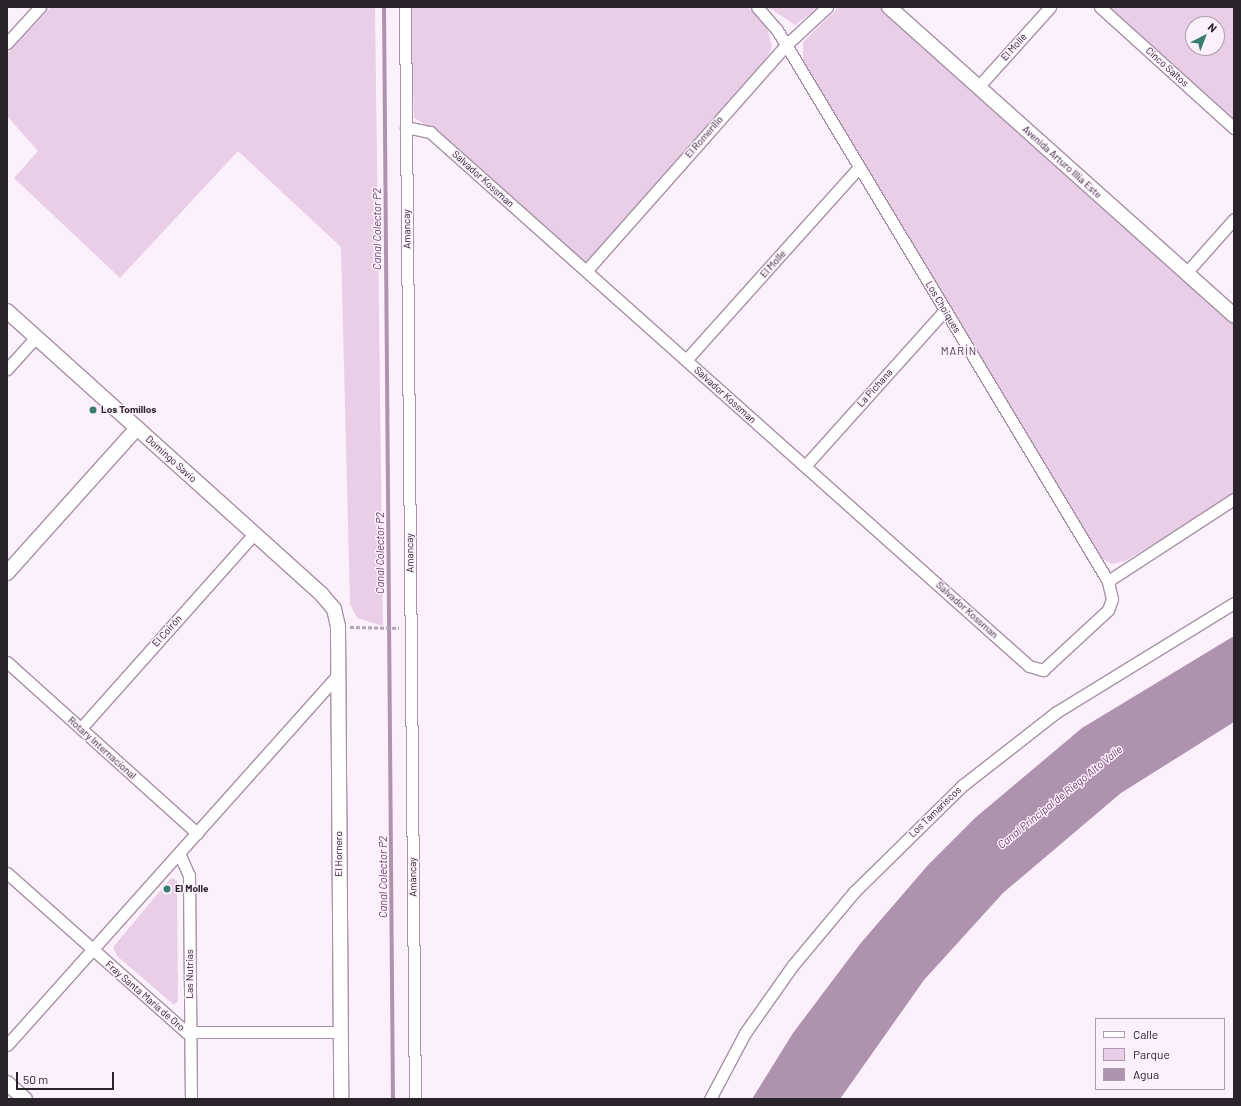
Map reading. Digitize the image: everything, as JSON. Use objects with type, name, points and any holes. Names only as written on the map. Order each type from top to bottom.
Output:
[{"type":"street","points":[[7,44],[40,7]]},
{"type":"street","name":"Amancay","points":[[405,7],[415,1099]]},
{"type":"street","name":"Los Choiques","points":[[757,7],[768,18],[786,45],[1108,581],[1112,600]]},
{"type":"street","name":"El Romerillo","points":[[586,271],[786,45],[827,7]]},
{"type":"street","name":"Avenida Arturo Illia Este","points":[[889,7],[1234,316]]},
{"type":"street","name":"El Molle","points":[[978,87],[1050,7]]},
{"type":"street","name":"Cinco Saltos","points":[[1100,7],[1234,128]]},
{"type":"street","name":"Salvador Kossman","points":[[406,127],[430,132],[1030,666],[1040,670],[1050,666],[1104,614],[1112,600]]},
{"type":"street","name":"El Molle","points":[[686,360],[859,167]]},
{"type":"street","points":[[1186,273],[1234,220]]},
{"type":"street","name":"La Pichana","points":[[805,466],[945,310]]},
{"type":"street","name":"Domingo Savio","points":[[7,312],[254,534],[334,609]]},
{"type":"street","points":[[7,369],[36,337]]},
{"type":"street","points":[[7,573],[137,428]]},
{"type":"street","points":[[1108,581],[1234,499]]},
{"type":"street","name":"El Coirón","points":[[81,728],[254,534]]},
{"type":"street","name":"Los Tamariscos","points":[[710,1099],[745,1033],[801,955],[868,877],[967,781],[1055,713],[1234,603]]},
{"type":"street","name":"El Hornero","points":[[334,609],[338,627],[341,1099]]},
{"type":"street","name":"Rotary Internacional","points":[[7,662],[197,833]]},
{"type":"street","points":[[7,1044],[338,676]]},
{"type":"street","name":"Las Nutrias","points":[[179,853],[189,875],[191,1099]]},
{"type":"street","name":"Fray Santa María de Oro","points":[[7,873],[92,950],[190,1034],[341,1032]]},
{"type":"street","points":[[7,1083],[25,1099]]},
{"type":"path","points":[[338,627],[404,629]]},
{"type":"green space","points":[[51,7],[375,7],[383,626],[357,618],[350,604],[341,247],[238,151],[120,278],[14,178],[38,151],[7,116],[7,54]]},
{"type":"green space","points":[[410,7],[748,7],[766,24],[772,47],[767,57],[585,264],[431,128],[414,118]]},
{"type":"green space","points":[[768,7],[819,7],[795,25]]},
{"type":"green space","points":[[839,7],[880,7],[1234,325],[1234,497],[1125,561],[1112,564],[1101,558],[803,61],[803,42]]},
{"type":"green space","points":[[1109,7],[1234,7],[1234,119]]},
{"type":"green space","points":[[171,878],[177,880],[178,1001],[174,1005],[117,956],[113,947]]},
{"type":"water","name":"Canal Principal de Riego Alto Valle","points":[[1234,636],[1234,722],[1121,793],[1003,893],[924,980],[840,1099],[752,1099],[793,1033],[860,944],[928,865],[975,818],[1082,728]]},
{"type":"waterway","name":"Canal Colector P2","points":[[384,7],[393,1099]]},
{"type":"place","name":"Los Tomillos","points":[[93,410]]},
{"type":"place","name":"El Molle","points":[[167,889]]},
{"type":"district","name":"MARÍN","points":[[959,351]]}]
